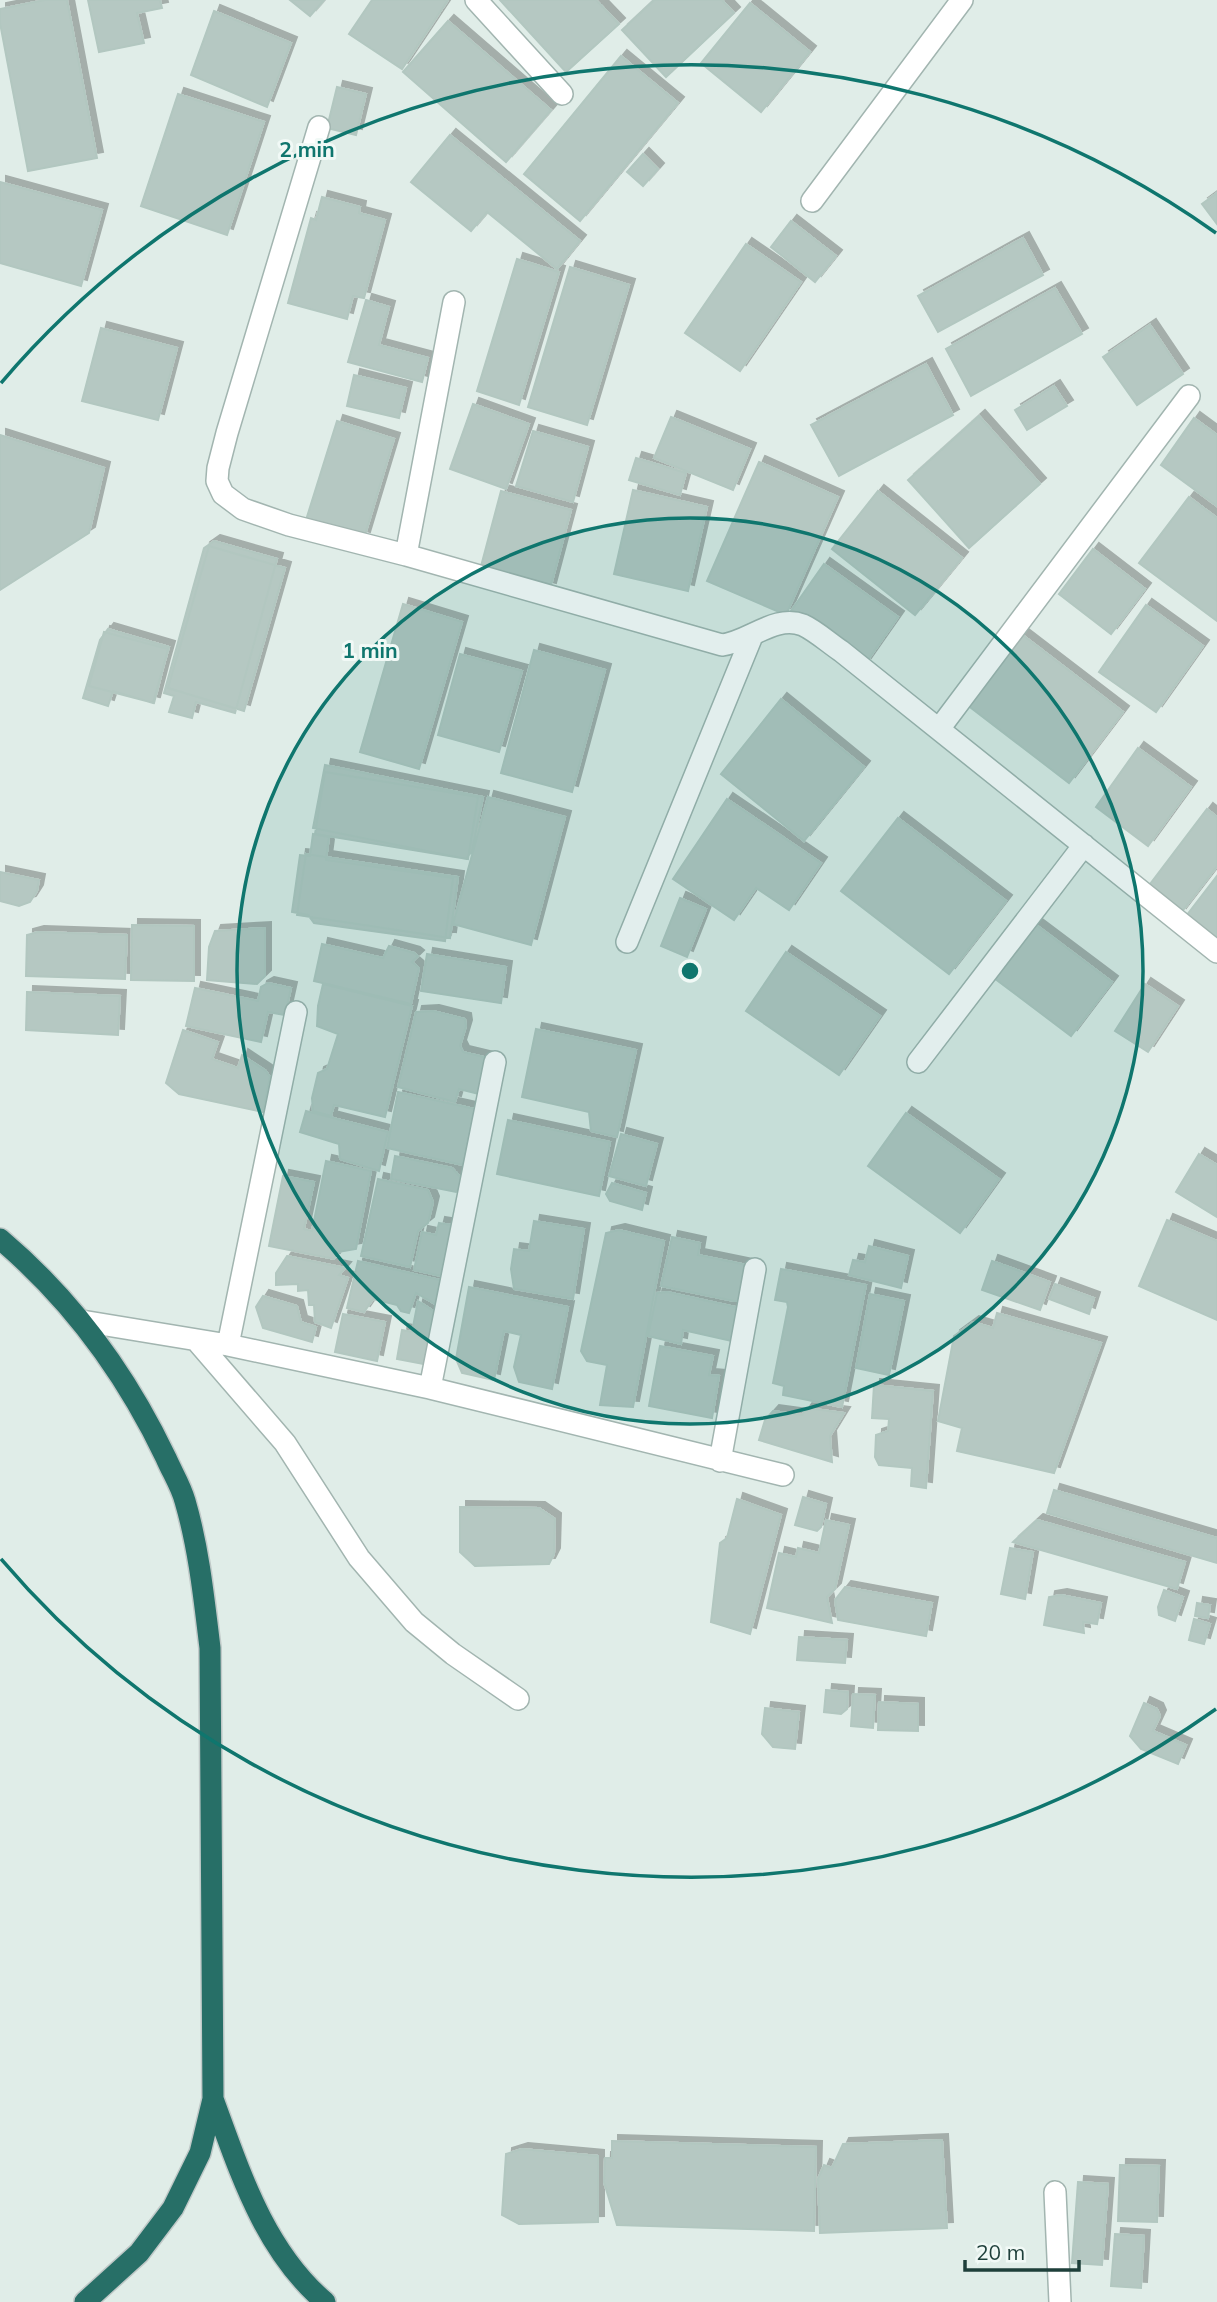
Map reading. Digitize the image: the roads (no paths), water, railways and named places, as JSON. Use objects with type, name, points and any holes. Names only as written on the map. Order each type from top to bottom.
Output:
[{"type":"highway","points":[[0,1239],[18,1254],[82,1321],[117,1368],[162,1450],[185,1499],[201,1574],[210,1648],[213,2099],[200,2153],[173,2208],[139,2253],[85,2302]]},
{"type":"highway","points":[[213,2099],[246,2187],[277,2249],[312,2291],[325,2302]]},
{"type":"street","points":[[476,0],[562,94]]},
{"type":"street","points":[[812,201],[962,0]]},
{"type":"street","points":[[320,127],[227,433],[218,468],[218,481],[223,494],[243,509],[289,525],[406,555],[713,642],[730,644],[774,625],[790,622],[804,626],[841,651],[1217,952]]},
{"type":"street","points":[[406,555],[454,302]]},
{"type":"street","points":[[939,729],[1189,396]]},
{"type":"street","points":[[627,942],[752,635]]},
{"type":"street","points":[[918,1062],[1084,845]]},
{"type":"street","points":[[228,1345],[296,1012]]},
{"type":"street","points":[[430,1388],[495,1062]]},
{"type":"street","points":[[720,1461],[755,1269]]},
{"type":"street","points":[[82,1321],[228,1345],[430,1388],[783,1475]]},
{"type":"street","points":[[196,1340],[285,1443],[359,1558],[414,1622],[453,1654],[518,1699]]},
{"type":"street","points":[[1055,2192],[1060,2302]]}]
